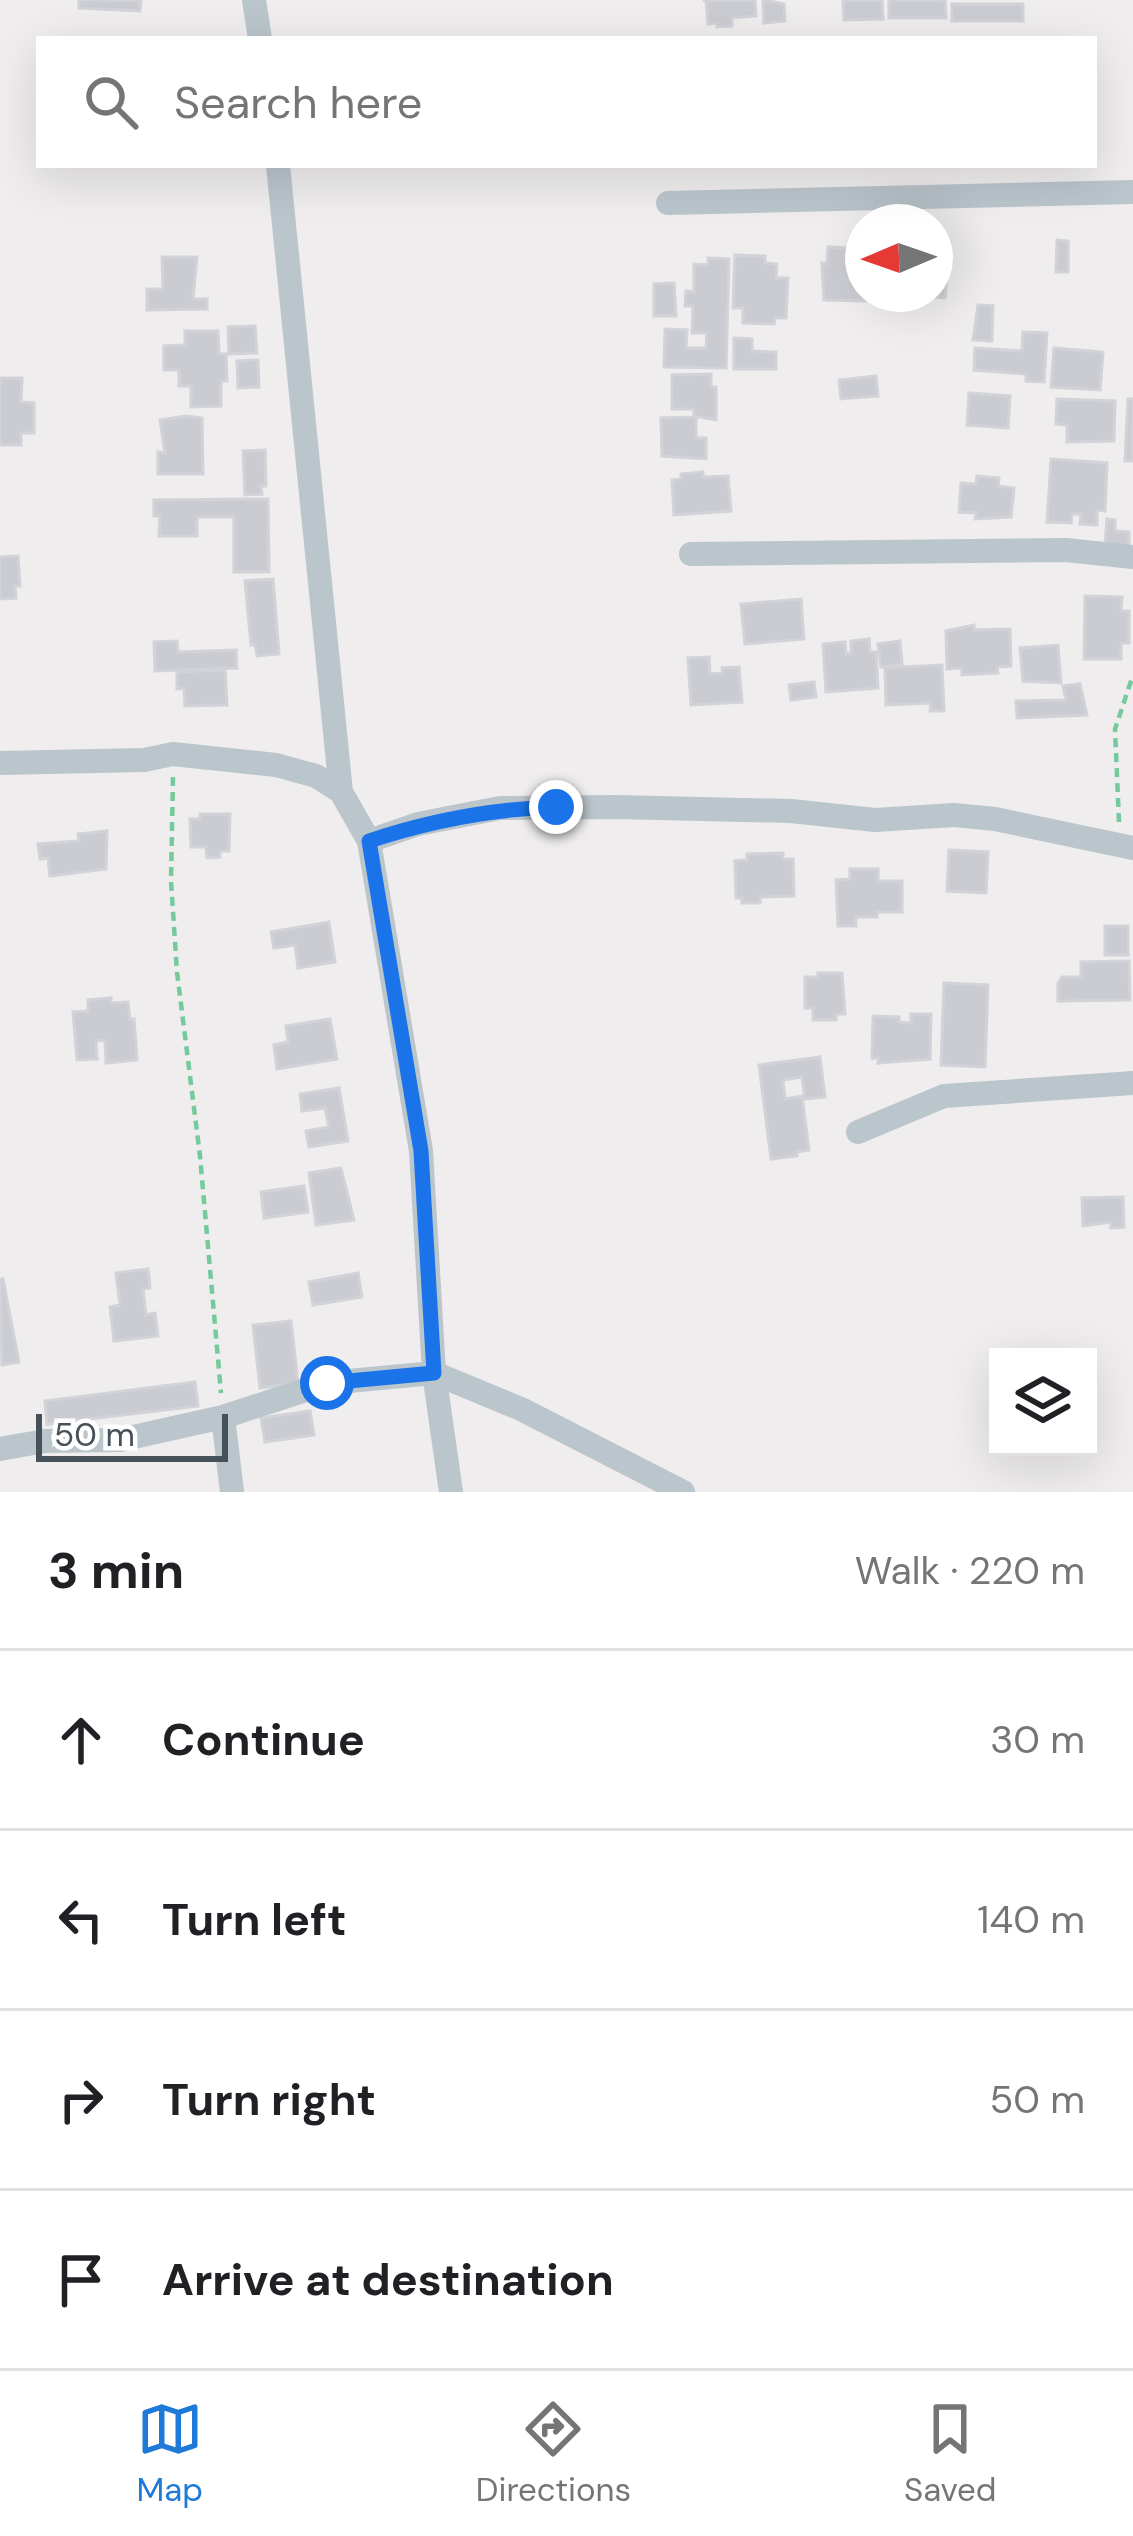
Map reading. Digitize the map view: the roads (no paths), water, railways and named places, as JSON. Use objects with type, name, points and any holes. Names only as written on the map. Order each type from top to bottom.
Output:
[{"type":"street","points":[[254,0],[260,36]]},
{"type":"street","points":[[278,168],[340,791],[369,841],[421,1151],[434,1373],[451,1492]]},
{"type":"street","points":[[668,203],[1133,192]]},
{"type":"street","points":[[692,554],[1066,550],[1133,556]]},
{"type":"street","points":[[0,763],[144,760],[173,754],[276,765],[316,776],[340,791]]},
{"type":"street","points":[[369,841],[418,824],[500,808],[616,807],[790,811],[874,820],[974,817],[1066,832],[1126,848]]},
{"type":"street","points":[[858,1132],[944,1096],[1133,1083]]},
{"type":"street","points":[[0,1449],[45,1441],[120,1440],[223,1417],[327,1383],[434,1373],[521,1409],[683,1492]]},
{"type":"street","points":[[223,1417],[232,1492]]}]
